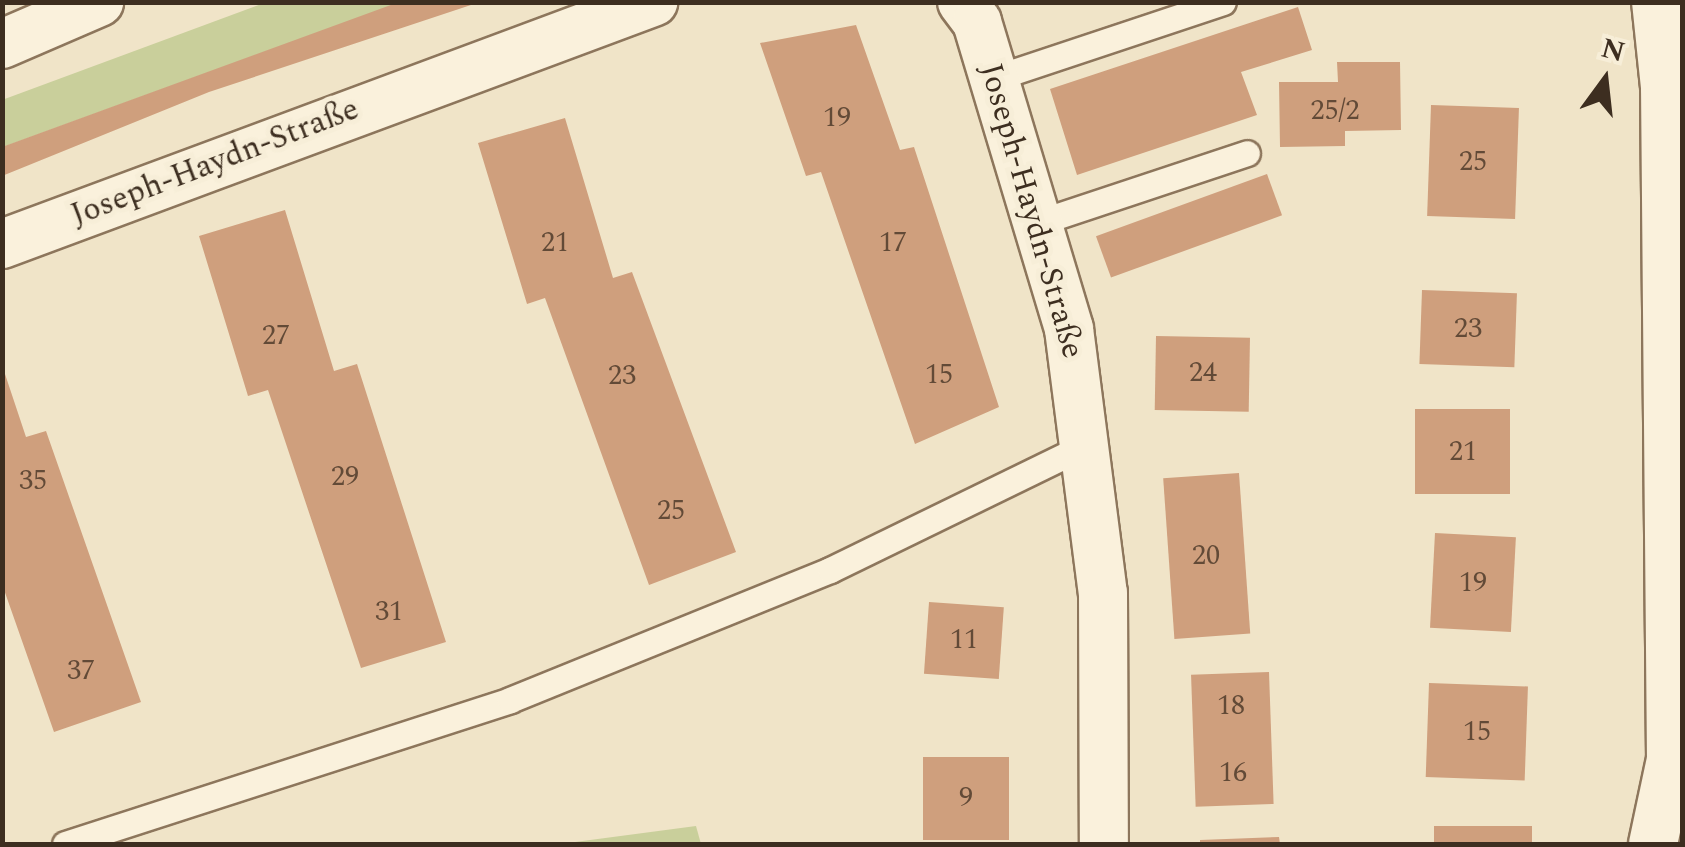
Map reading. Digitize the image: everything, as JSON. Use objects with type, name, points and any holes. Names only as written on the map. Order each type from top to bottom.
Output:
[{"type":"street","points":[[2,44],[98,2]]},
{"type":"street","name":"Joseph-Haydn-Straße","points":[[2,244],[653,2]]},
{"type":"street","name":"Joseph-Haydn-Straße","points":[[962,2],[995,78],[1040,222],[1088,444],[1103,593],[1104,844]]},
{"type":"street","points":[[1653,844],[1677,759],[1672,210],[1656,2]]},
{"type":"lane","points":[[995,78],[1223,2]]},
{"type":"lane","points":[[1040,222],[1248,153]]},
{"type":"lane","points":[[65,844],[510,700],[830,570],[1088,444]]},
{"type":"green space","points":[[264,3],[399,3],[3,147],[2,100]]},
{"type":"green space","points":[[696,826],[701,844],[560,844]]},
{"type":"building","points":[[399,2],[477,3],[209,92],[2,176],[2,147]]},
{"type":"building","points":[[1298,7],[1312,50],[1241,72],[1257,115],[1077,175],[1050,89]]},
{"type":"building","points":[[856,25],[900,150],[914,147],[999,407],[915,444],[821,172],[806,176],[760,43]]},
{"type":"building","points":[[1337,62],[1400,62],[1401,130],[1345,131],[1345,146],[1280,147],[1279,82],[1338,82]]},
{"type":"building","points":[[1431,105],[1519,108],[1515,219],[1427,216]]},
{"type":"building","points":[[565,118],[613,278],[632,272],[736,552],[649,585],[545,298],[527,304],[478,143]]},
{"type":"building","points":[[1267,174],[1282,215],[1111,278],[1096,236]]},
{"type":"building","points":[[285,210],[334,371],[357,364],[446,642],[361,668],[268,390],[248,396],[199,236]]},
{"type":"building","points":[[1422,290],[1517,293],[1514,367],[1419,364]]},
{"type":"building","points":[[1156,336],[1250,338],[1249,412],[1155,410]]},
{"type":"building","points":[[3,368],[26,437],[46,431],[141,702],[54,732],[2,584]]},
{"type":"building","points":[[1415,409],[1510,409],[1510,494],[1415,494]]},
{"type":"building","points":[[1239,473],[1250,634],[1174,639],[1163,478]]},
{"type":"building","points":[[1435,533],[1516,537],[1511,632],[1430,628]]},
{"type":"building","points":[[929,602],[1004,607],[999,679],[924,674]]},
{"type":"building","points":[[1269,672],[1274,804],[1196,807],[1191,675]]},
{"type":"building","points":[[1429,683],[1528,686],[1525,780],[1426,777]]},
{"type":"building","points":[[923,757],[1009,757],[1009,840],[923,840]]},
{"type":"building","points":[[1434,826],[1532,826],[1532,844],[1434,844]]},
{"type":"building","points":[[1279,837],[1280,844],[1200,844],[1200,840]]}]
